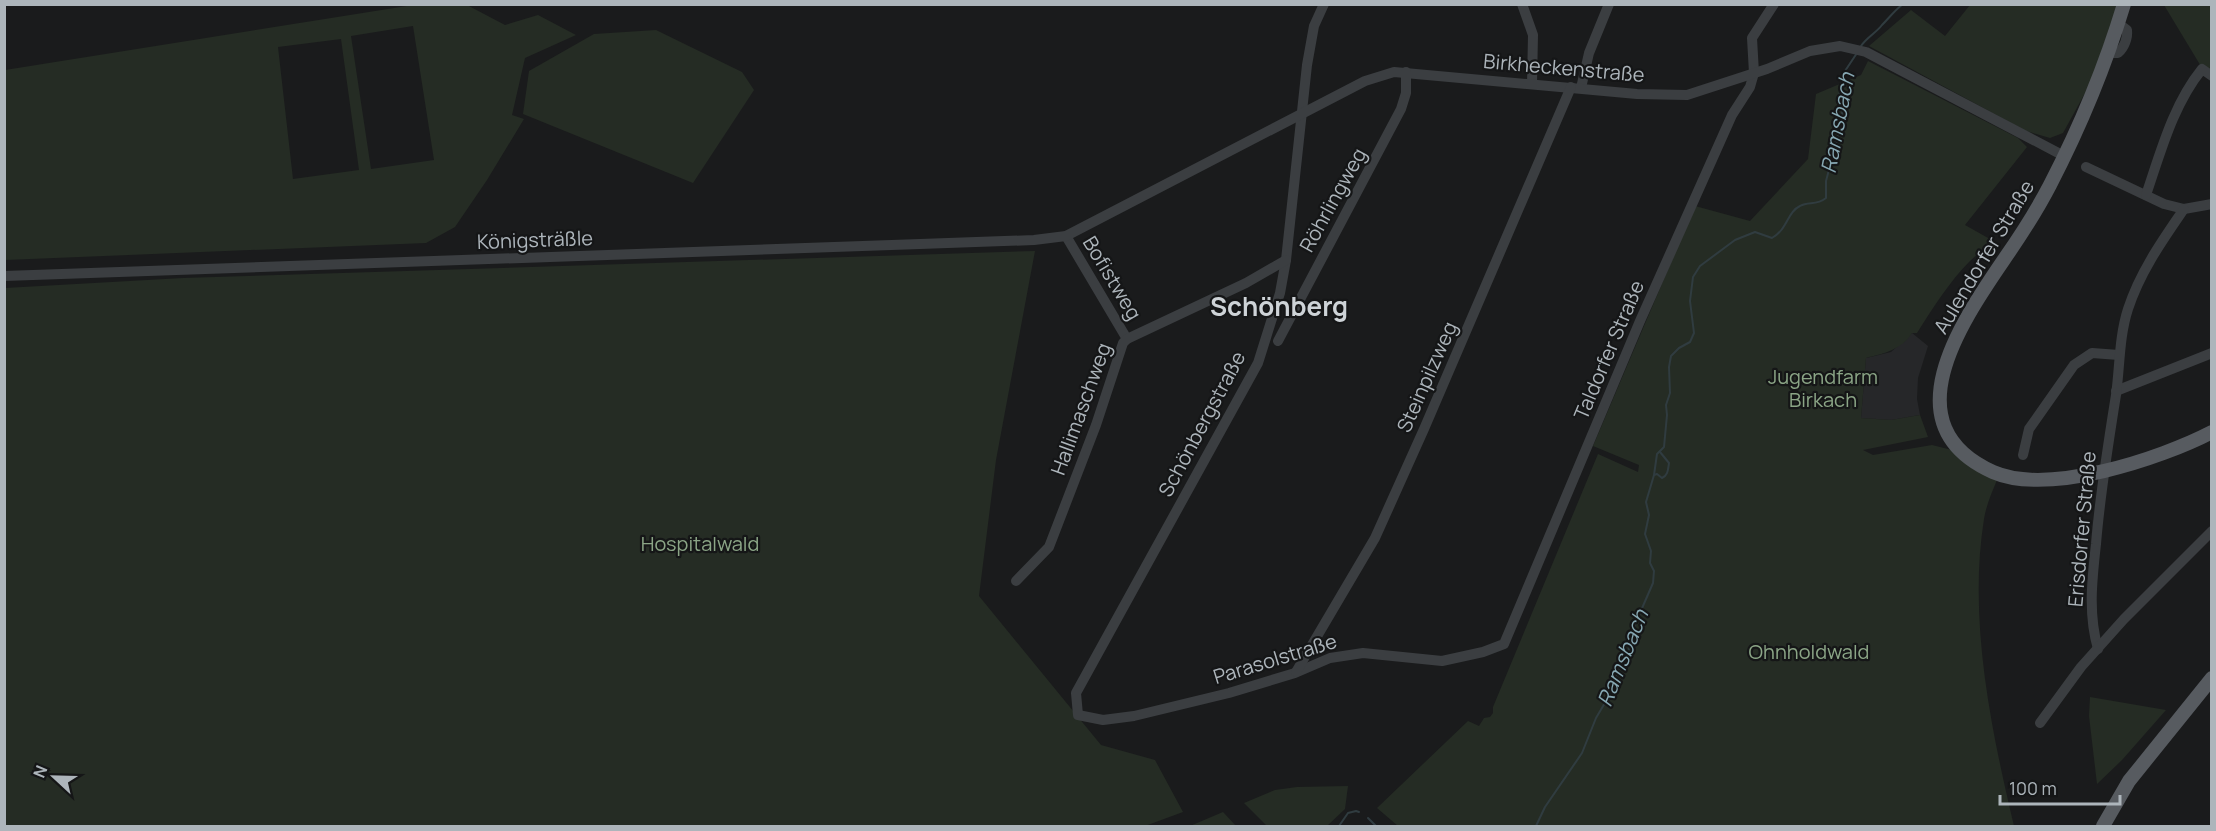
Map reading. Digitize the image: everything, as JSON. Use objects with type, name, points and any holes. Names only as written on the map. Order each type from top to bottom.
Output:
[{"type":"main road","name":"Aulendorfer Straße","points":[[2124,4],[2102,71],[2064,156],[2035,212],[1958,331],[1941,379],[1939,406],[1946,429],[1956,445],[1976,463],[2002,476],[2050,480],[2104,471],[2133,463],[2211,432]]},
{"type":"main road","points":[[2103,826],[2128,781],[2211,678]]},
{"type":"street","name":"Schönbergstraße","points":[[1076,693],[1258,363],[1280,293],[1286,260],[1306,65],[1314,26],[1324,4]]},
{"type":"street","points":[[1521,4],[1533,35],[1532,84]]},
{"type":"street","name":"Steinpilzweg","points":[[1296,672],[1375,538],[1576,88],[1609,4]]},
{"type":"street","points":[[1754,73],[1752,38],[1774,4]]},
{"type":"street","points":[[2114,53],[2122,50],[2127,35],[2127,30],[2123,27]]},
{"type":"street","name":"Birkheckenstraße","points":[[1066,236],[1365,81],[1394,72],[1688,96],[1810,51],[1840,46],[1866,52],[2064,156]]},
{"type":"street","points":[[2146,195],[2172,120],[2186,91],[2202,69],[2211,76]]},
{"type":"street","name":"Röhrlingweg","points":[[1278,341],[1401,110],[1406,93],[1406,72]]},
{"type":"street","name":"Taldorfer Straße","points":[[1504,644],[1640,321],[1732,115],[1750,87],[1754,73]]},
{"type":"street","points":[[2086,167],[2164,204],[2184,209],[2211,204]]},
{"type":"street","name":"Erisdorfer Straße","points":[[2098,649],[2094,635],[2091,590],[2101,485],[2116,391],[2119,355],[2128,309],[2150,260],[2184,209]]},
{"type":"street","name":"Königsträßle","points":[[4,276],[908,245],[1034,240],[1066,236]]},
{"type":"street","name":"Bofistweg","points":[[1066,236],[1126,339]]},
{"type":"street","name":"Hallimaschweg","points":[[1016,581],[1049,547],[1126,339],[1246,283],[1286,260]]},
{"type":"street","points":[[2023,455],[2025,438],[2029,429],[2074,365],[2092,353],[2119,355]]},
{"type":"street","points":[[2116,391],[2211,353]]},
{"type":"street","points":[[2040,723],[2076,673],[2124,619],[2211,531]]},
{"type":"street","name":"Parasolstraße","points":[[1076,693],[1078,716],[1103,720],[1134,716],[1229,693],[1296,672],[1330,658],[1363,653],[1442,661],[1504,644]]},
{"type":"shaded area","points":[[1912,333],[1928,346],[1918,378],[1917,399],[1920,415],[1891,420],[1861,418],[1866,358],[1891,352]]},
{"type":"green space","points":[[413,5],[467,5],[505,25],[538,15],[576,35],[525,58],[512,115],[524,119],[455,227],[426,243],[5,260],[5,70]],"holes":[[[413,26],[434,160],[371,169],[351,36]],[[341,39],[359,170],[293,179],[278,47]]]},
{"type":"green space","points":[[1970,5],[2118,5],[2090,84],[2063,133],[2050,138],[2026,131],[1869,46],[1911,10],[1945,36]]},
{"type":"green space","points":[[2164,5],[2211,5],[2211,75],[2202,68]]},
{"type":"green space","points":[[656,30],[742,72],[754,90],[693,183],[523,114],[529,71],[594,34]]},
{"type":"green space","name":"Ohnholdwald","points":[[1868,61],[2018,138],[2027,147],[1965,225],[1997,243],[1994,247],[1984,250],[1962,269],[1940,297],[1917,333],[1912,333],[1908,339],[1892,350],[1866,358],[1861,418],[1891,420],[1920,415],[1928,437],[1863,450],[1873,455],[1932,445],[1952,450],[1973,469],[1997,480],[1985,514],[1980,557],[1980,635],[1990,713],[2014,826],[1398,826],[1377,808],[1468,721],[1479,726],[1484,718],[1490,717],[1493,713],[1493,707],[1598,454],[1638,472],[1639,465],[1593,446],[1695,206],[1750,221],[1808,159],[1816,94],[1861,75]]},
{"type":"green space","name":"Hospitalwald","points":[[1035,251],[996,460],[979,596],[1101,745],[1155,760],[1183,812],[1145,826],[5,826],[5,288],[183,278]]},
{"type":"green space","points":[[2090,697],[2166,710],[2122,760],[2097,784],[2089,716]]},
{"type":"green space","points":[[1348,786],[1345,809],[1327,826],[1267,826],[1244,803],[1275,790]]},
{"type":"green space","points":[[1223,812],[1236,826],[1190,826]]},
{"type":"waterway","name":"Ramsbach","points":[[1861,46],[1903,4]]},
{"type":"waterway","name":"Ramsbach","points":[[1536,826],[1545,807],[1582,753],[1629,649],[1636,622],[1653,583],[1651,551],[1645,534],[1649,515],[1646,502],[1657,454],[1664,447],[1666,405],[1670,393],[1671,356],[1690,342],[1694,333],[1690,301],[1693,277],[1700,266],[1735,240],[1755,232],[1772,238],[1781,230],[1796,209],[1826,198],[1826,181],[1843,117],[1839,97],[1843,74],[1857,53]]},
{"type":"waterway","name":"Ramsbach","points":[[1654,475],[1657,474],[1662,478],[1668,470],[1669,463],[1660,452]]},
{"type":"waterway","name":"Ramsbach","points":[[1339,826],[1348,813],[1359,812]]},
{"type":"waterway","name":"Ramsbach","points":[[1368,818],[1376,826]]},
{"type":"district","name":"Schönberg","points":[[1279,307]]},
{"type":"park label","name":"Jugendfarm Birkach","points":[[1823,388]]}]
